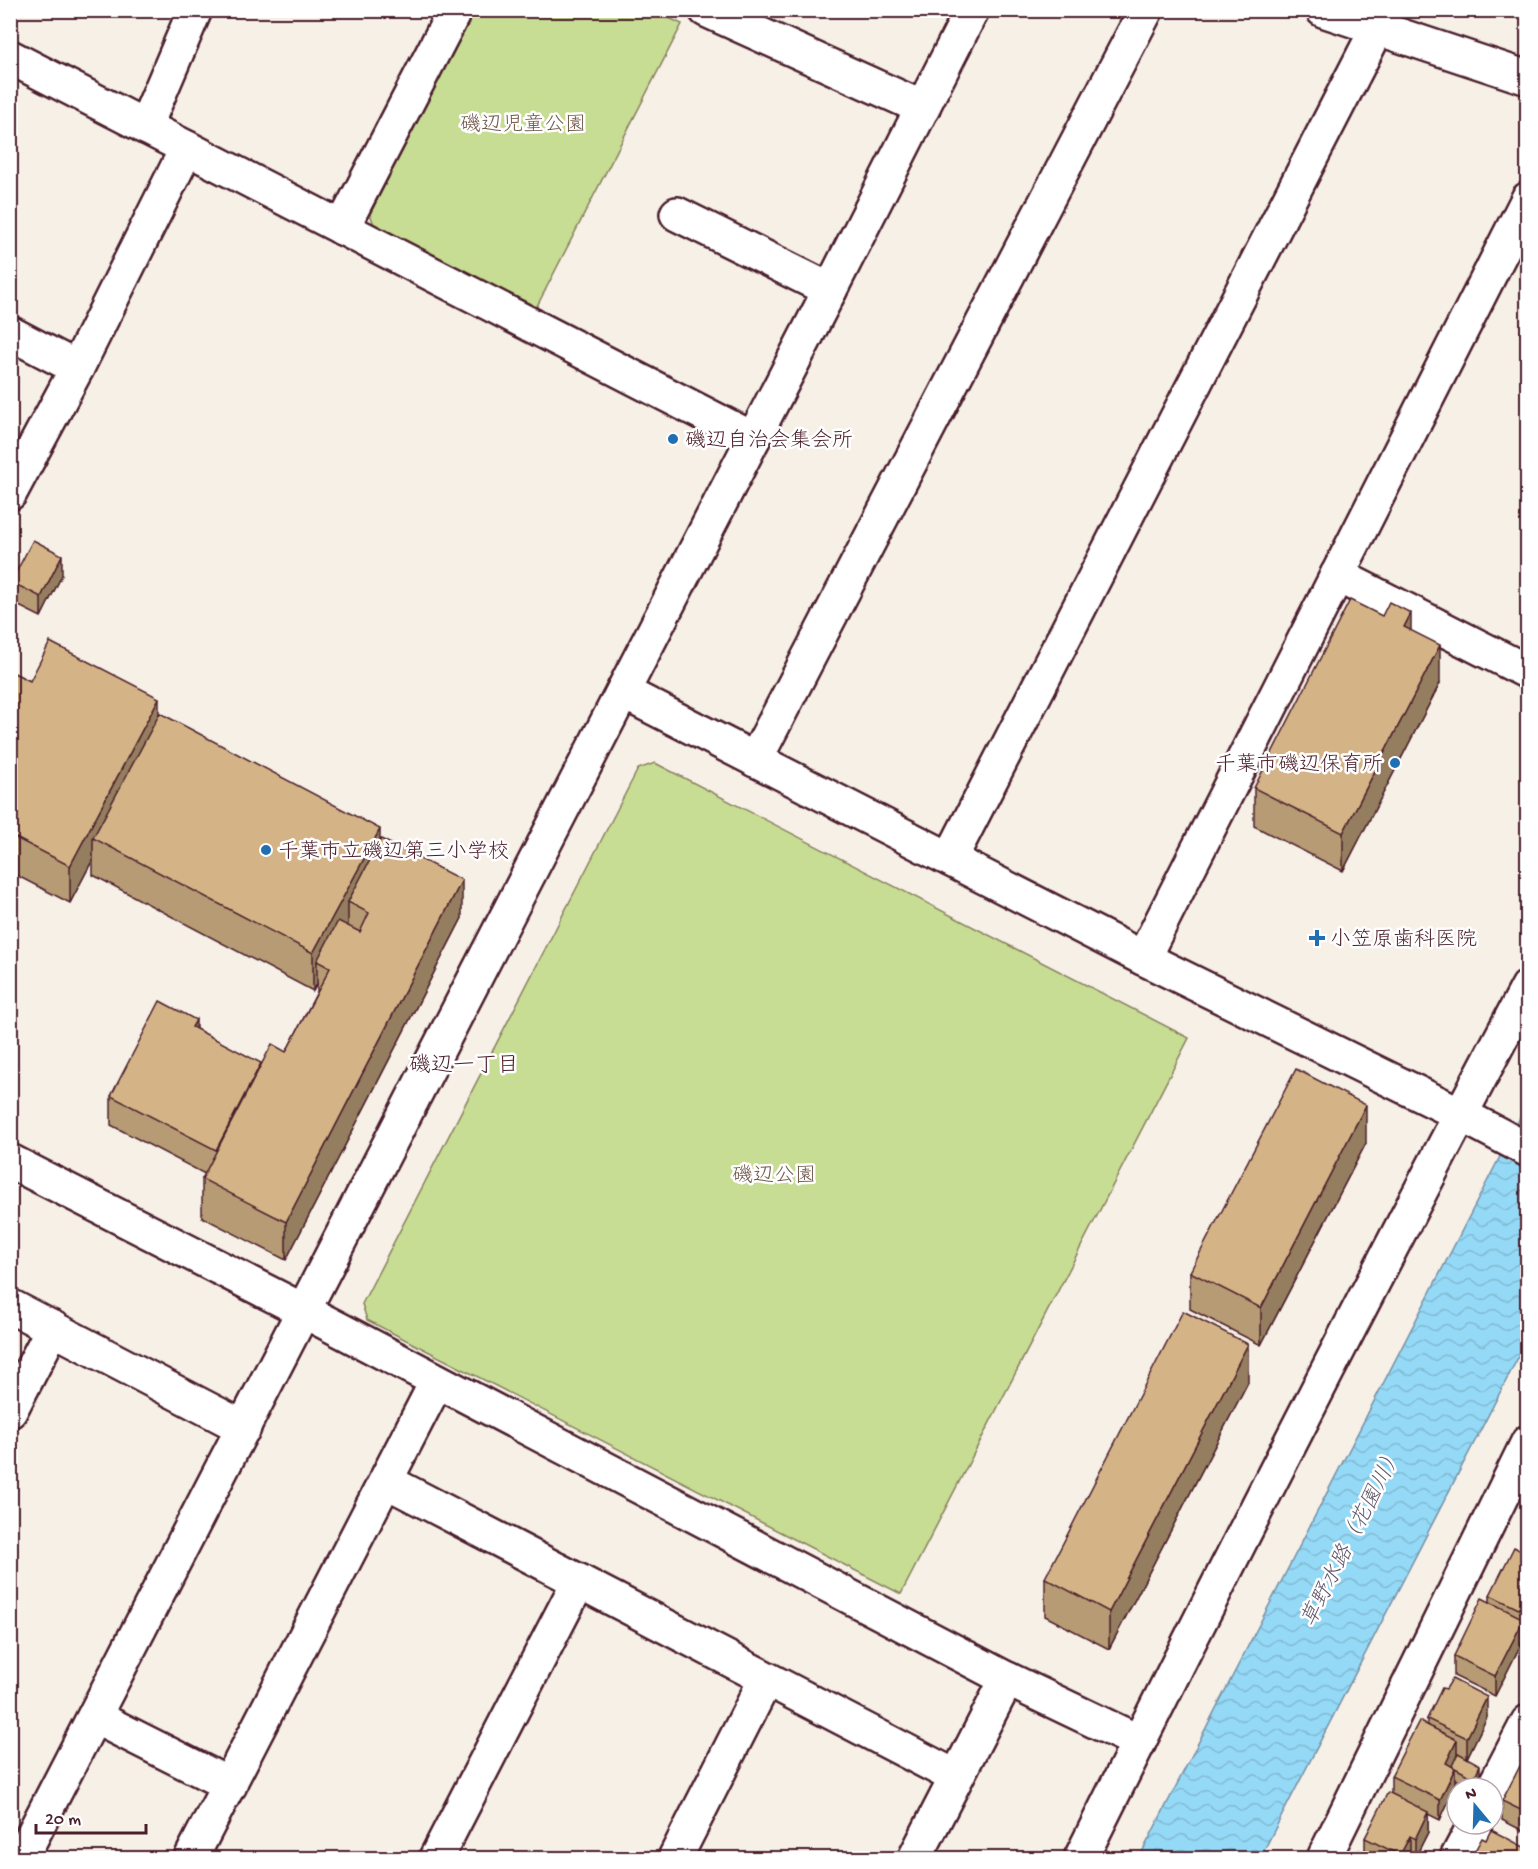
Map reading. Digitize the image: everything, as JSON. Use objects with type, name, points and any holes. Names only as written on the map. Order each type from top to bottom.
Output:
[{"type":"street","points":[[145,127],[195,10]]},
{"type":"street","points":[[342,228],[455,10]]},
{"type":"street","points":[[706,10],[923,108]]},
{"type":"street","points":[[21,1858],[830,290],[972,10]]},
{"type":"street","points":[[755,760],[1146,10]]},
{"type":"street","points":[[1323,10],[1527,78]]},
{"type":"street","points":[[950,859],[1377,29]]},
{"type":"street","points":[[10,57],[753,439]]},
{"type":"street","points":[[10,493],[77,368],[187,148]]},
{"type":"street","points":[[1143,958],[1527,199]]},
{"type":"street","points":[[677,213],[830,290]]},
{"type":"street","points":[[10,333],[77,368]]},
{"type":"street","points":[[1337,575],[1527,672]]},
{"type":"street","points":[[623,692],[1143,958],[1460,1114],[1527,1150]]},
{"type":"street","points":[[1081,1858],[1138,1742],[1527,987]]},
{"type":"street","points":[[10,1161],[304,1311],[1007,1679],[1138,1742]]},
{"type":"street","points":[[10,1306],[244,1428]]},
{"type":"street","points":[[10,1411],[53,1328]]},
{"type":"street","points":[[191,1858],[437,1381]]},
{"type":"street","points":[[1324,1858],[1527,1442]]},
{"type":"street","points":[[386,1481],[956,1778]]},
{"type":"street","points":[[436,1858],[579,1581]]},
{"type":"street","points":[[675,1858],[766,1679]]},
{"type":"street","points":[[915,1858],[1007,1679]]},
{"type":"street","points":[[95,1717],[230,1785]]},
{"type":"street","points":[[1500,1776],[1527,1722]]},
{"type":"street","points":[[1457,1858],[1469,1836]]},
{"type":"green space","name":"磯辺児童公園","points":[[473,11],[654,11],[682,24],[536,308],[376,230],[370,214]]},
{"type":"green space","name":"磯辺公園","points":[[655,763],[1189,1038],[901,1594],[367,1320],[362,1304],[638,769]]},
{"type":"water","name":"草野水路（花園川）","points":[[1527,1104],[1527,1340],[1260,1858],[1139,1858]]},
{"type":"building","points":[[33,540],[62,555],[41,597],[11,582]]},
{"type":"building","points":[[1350,600],[1382,616],[1389,602],[1411,613],[1404,627],[1440,645],[1343,833],[1254,788]]},
{"type":"building","points":[[50,642],[159,698],[70,866],[10,835],[10,671],[30,681]]},
{"type":"building","points":[[160,713],[380,829],[313,953],[93,838]]},
{"type":"building","points":[[381,839],[462,880],[286,1222],[202,1179],[272,1044],[286,1052],[330,968],[317,961],[338,921],[360,932],[369,913],[348,902]]},
{"type":"building","points":[[160,1001],[196,1020],[192,1027],[261,1063],[216,1150],[111,1096]]},
{"type":"building","points":[[1296,1069],[1366,1105],[1261,1308],[1190,1272]]},
{"type":"building","points":[[1183,1311],[1248,1344],[1109,1612],[1045,1578]]},
{"type":"building","points":[[1527,1522],[1527,1537],[1522,1534]]},
{"type":"building","points":[[1514,1547],[1527,1554],[1527,1613],[1490,1595]]},
{"type":"building","points":[[1482,1598],[1524,1619],[1495,1676],[1454,1656]]},
{"type":"building","points":[[1452,1679],[1487,1697],[1467,1738],[1427,1719],[1442,1688],[1446,1689]]},
{"type":"building","points":[[1419,1721],[1457,1740],[1446,1763],[1455,1768],[1451,1776],[1445,1776],[1445,1789],[1440,1800],[1391,1776]]},
{"type":"building","points":[[1458,1753],[1480,1765],[1475,1776],[1470,1776],[1452,1766]]},
{"type":"building","points":[[1520,1766],[1527,1769],[1527,1813],[1505,1802],[1505,1795]]},
{"type":"building","points":[[1388,1792],[1428,1812],[1415,1839],[1410,1836],[1400,1855],[1365,1838]]},
{"type":"building","points":[[1488,1836],[1503,1836],[1526,1848],[1521,1858],[1471,1858],[1482,1838],[1486,1840]]},
{"type":"building","points":[[1359,1850],[1376,1858],[1355,1858]]},
{"type":"place","name":"磯辺自治会集会所","points":[[673,439]]},
{"type":"place","name":"千葉市磯辺保育所","points":[[1395,763]]},
{"type":"place","name":"千葉市立磯辺第三小学校","points":[[266,850]]},
{"type":"place","name":"小笠原歯科医院","points":[[1317,938]]},
{"type":"district","name":"磯辺一丁目","points":[[464,1063]]}]
